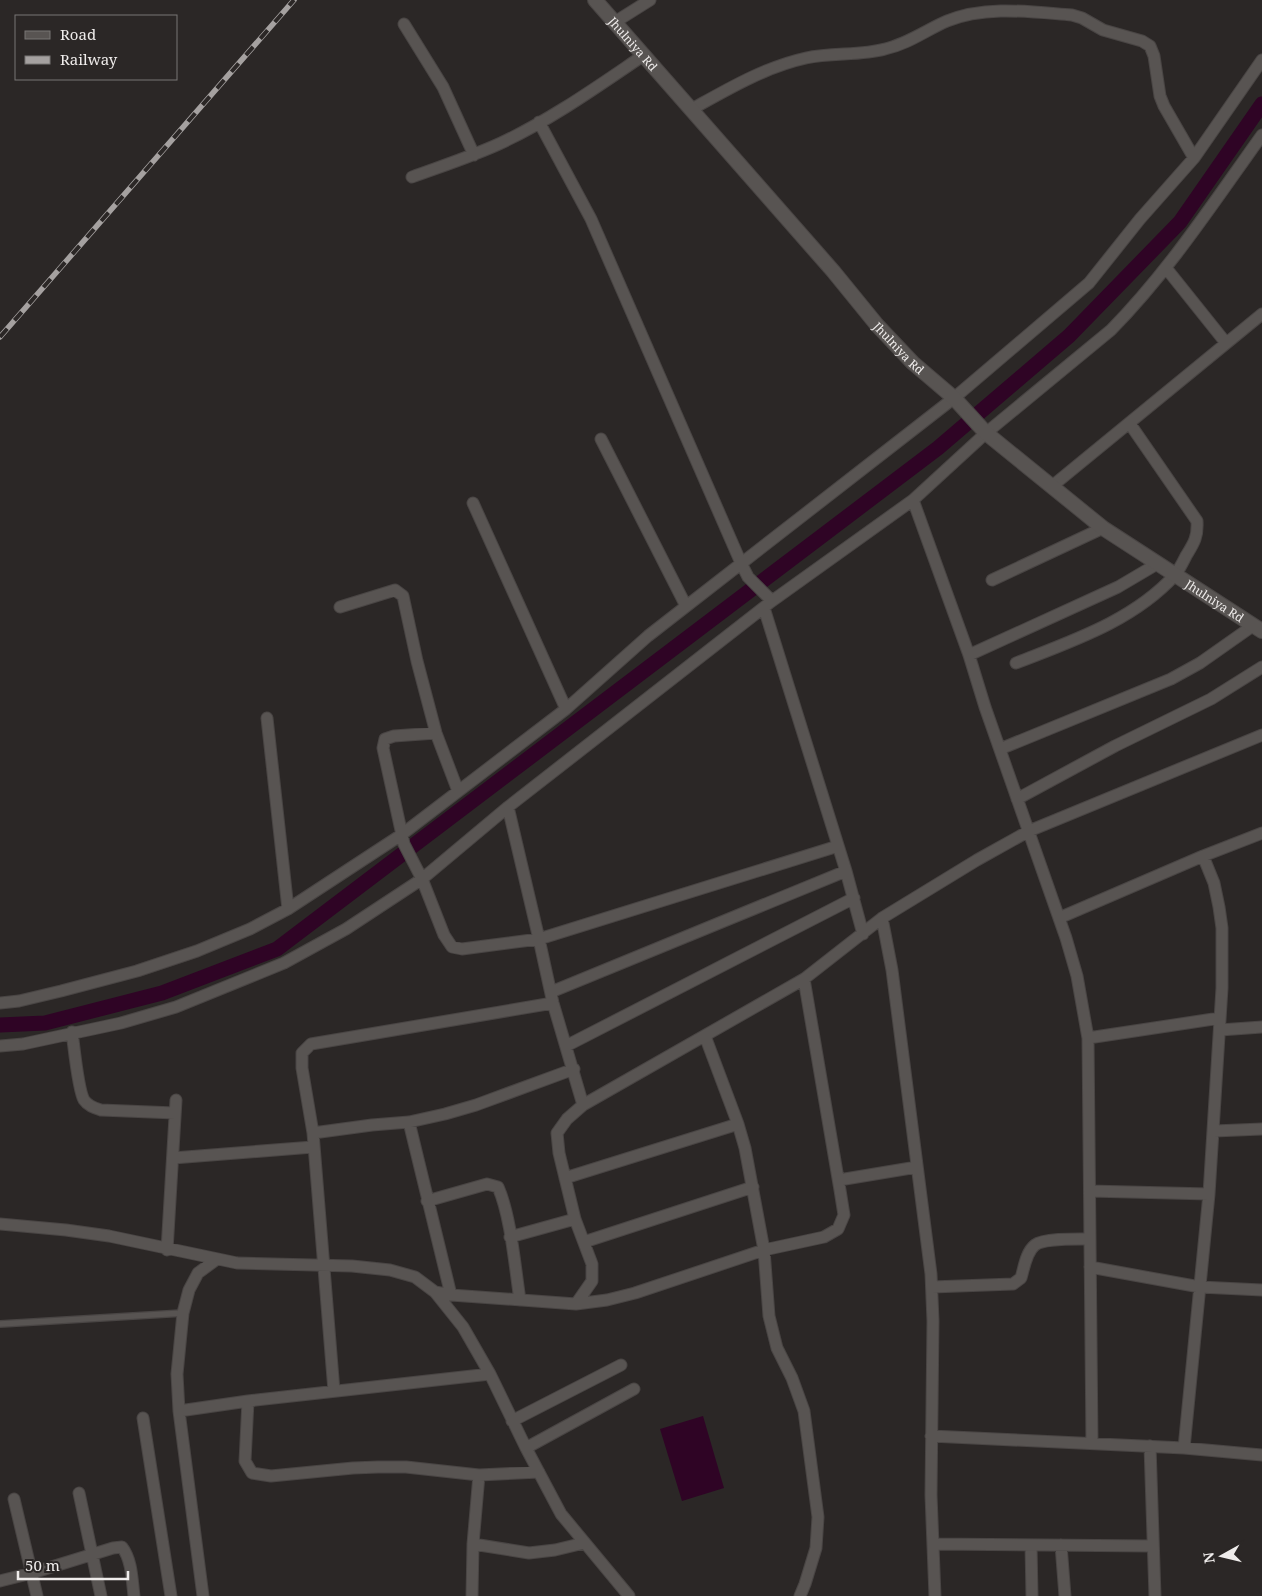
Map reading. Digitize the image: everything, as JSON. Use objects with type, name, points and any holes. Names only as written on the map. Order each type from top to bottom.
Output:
[{"type":"street","name":"Jhulniya Rd","points":[[596,0],[913,364],[954,398],[982,429],[1103,528],[1258,628]]},
{"type":"street","points":[[615,22],[650,0]]},
{"type":"street","points":[[692,109],[772,68],[825,54],[884,50],[909,41],[947,21],[964,15],[1008,11],[1072,15],[1082,18],[1103,30],[1142,41],[1150,46],[1154,56],[1160,96],[1194,158]]},
{"type":"street","points":[[404,24],[443,87],[474,155]]},
{"type":"street","points":[[412,177],[502,143],[539,122],[644,55]]},
{"type":"street","points":[[0,1003],[19,1001],[137,971],[206,947],[250,929],[288,909],[403,840],[458,791],[566,709],[648,636],[954,398],[1089,283],[1140,219],[1194,158],[1262,60]]},
{"type":"street","points":[[539,122],[591,218],[741,563],[748,577],[767,601],[863,934]]},
{"type":"street","points":[[0,1046],[23,1044],[121,1022],[176,1007],[284,963],[346,929],[508,807],[767,601],[913,500],[982,429],[1111,330],[1166,268],[1191,236],[1262,135]]},
{"type":"street","points":[[1166,268],[1226,343]]},
{"type":"street","points":[[1051,487],[1262,314]]},
{"type":"street","points":[[1016,663],[1089,634],[1114,621],[1152,596],[1176,574],[1198,534],[1197,521],[1130,424]]},
{"type":"street","points":[[601,439],[686,606]]},
{"type":"street","points":[[913,500],[1060,918],[1077,976],[1088,1038],[1092,1443]]},
{"type":"street","points":[[473,503],[566,709]]},
{"type":"street","points":[[992,580],[1103,528]]},
{"type":"street","points":[[969,655],[1118,587],[1157,564]]},
{"type":"street","points":[[340,607],[395,590],[403,596],[417,662],[436,733],[458,791]]},
{"type":"street","points":[[1000,749],[1171,679],[1258,628]]},
{"type":"street","points":[[1017,798],[1115,746],[1211,699],[1262,667]]},
{"type":"street","points":[[267,718],[288,909]]},
{"type":"street","points":[[436,733],[394,736],[385,739],[383,748],[403,840],[444,935],[452,947],[462,949],[539,939],[838,846]]},
{"type":"street","points":[[576,1304],[592,1281],[592,1264],[575,1219],[559,1153],[557,1133],[567,1119],[583,1105],[804,979],[882,918],[977,860],[1029,831],[1262,735]]},
{"type":"street","points":[[508,807],[552,997],[583,1105]]},
{"type":"street","points":[[1060,918],[1203,856],[1262,833]]},
{"type":"street","points":[[1184,1448],[1210,1194],[1222,988],[1222,928],[1214,883],[1203,856]]},
{"type":"street","points":[[334,1391],[313,1133],[302,1068],[302,1053],[311,1044],[552,997],[846,871]]},
{"type":"street","points":[[566,1046],[854,898]]},
{"type":"street","points":[[882,918],[892,970],[932,1287],[931,1436],[935,1596]]},
{"type":"street","points":[[435,1292],[451,1295],[576,1304],[607,1300],[635,1293],[764,1250],[824,1237],[838,1229],[844,1215],[804,979]]},
{"type":"street","points":[[1088,1038],[1220,1024],[1262,1027]]},
{"type":"street","points":[[72,1032],[80,1087],[84,1100],[91,1106],[101,1110],[175,1113]]},
{"type":"street","points":[[705,1036],[738,1124],[753,1187],[764,1250],[768,1316],[777,1348],[792,1378],[804,1411],[818,1517],[816,1548],[800,1596]]},
{"type":"street","points":[[313,1133],[409,1122],[476,1105],[574,1069]]},
{"type":"street","points":[[167,1250],[176,1100]]},
{"type":"street","points":[[409,1122],[451,1295]]},
{"type":"street","points":[[565,1178],[738,1124]]},
{"type":"street","points":[[1214,1132],[1262,1129]]},
{"type":"street","points":[[173,1158],[313,1147]]},
{"type":"street","points":[[839,1180],[917,1167]]},
{"type":"street","points":[[427,1201],[487,1184],[498,1187],[502,1197],[510,1237],[520,1300]]},
{"type":"street","points":[[584,1242],[753,1187]]},
{"type":"street","points":[[1090,1191],[1210,1194]]},
{"type":"street","points":[[510,1237],[575,1219]]},
{"type":"street","points":[[0,1224],[109,1236],[167,1250],[236,1263],[324,1265],[390,1270],[415,1277],[435,1292],[463,1327],[490,1374],[512,1421],[561,1514],[629,1596]]},
{"type":"street","points":[[932,1287],[1013,1284],[1021,1278],[1028,1254],[1035,1245],[1046,1241],[1090,1239]]},
{"type":"street","points":[[203,1596],[179,1411],[177,1374],[183,1313],[189,1290],[198,1273],[217,1258]]},
{"type":"street","points":[[1090,1267],[1200,1287],[1262,1290]]},
{"type":"street","points":[[512,1421],[621,1366]]},
{"type":"street","points":[[179,1411],[248,1400],[490,1374]]},
{"type":"street","points":[[526,1448],[634,1389]]},
{"type":"street","points":[[248,1400],[245,1461],[252,1473],[271,1476],[353,1468],[406,1467],[479,1475],[539,1472]]},
{"type":"street","points":[[143,1418],[171,1596]]},
{"type":"street","points":[[931,1436],[1150,1446],[1262,1455]]},
{"type":"street","points":[[1150,1446],[1155,1596]]},
{"type":"street","points":[[472,1596],[473,1544],[479,1475]]},
{"type":"street","points":[[79,1493],[94,1555],[101,1596]]},
{"type":"street","points":[[14,1499],[38,1596]]},
{"type":"street","points":[[473,1544],[529,1552],[555,1550],[584,1543]]},
{"type":"street","points":[[933,1544],[1152,1546]]},
{"type":"street","points":[[1031,1545],[1032,1596]]},
{"type":"street","points":[[1061,1545],[1065,1596]]},
{"type":"street","points":[[0,1581],[122,1547],[128,1559],[134,1596]]},
{"type":"lane","points":[[0,1324],[183,1313]]},
{"type":"shaded area","points":[[703,1416],[724,1488],[682,1501],[660,1429]]},
{"type":"waterway","points":[[0,1025],[45,1023],[162,993],[277,949],[938,448],[1069,336],[1180,222],[1262,104]]},
{"type":"railway","points":[[0,337],[294,0]]}]
